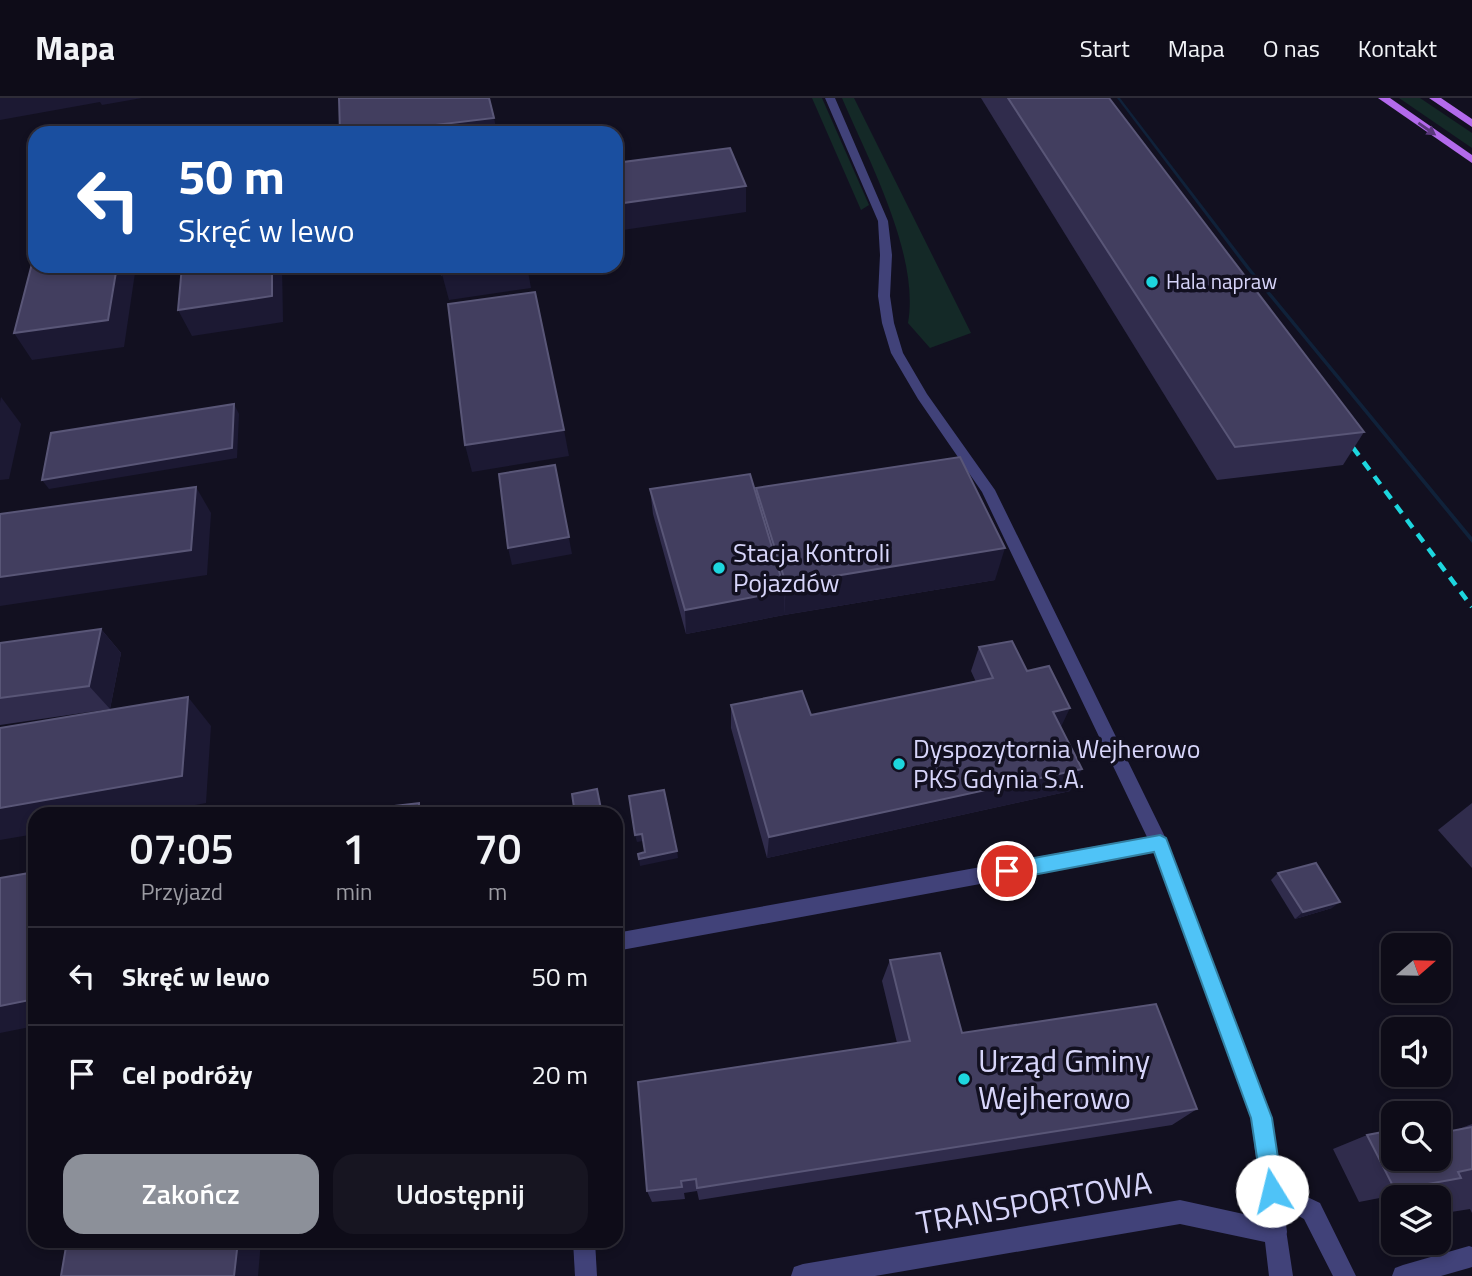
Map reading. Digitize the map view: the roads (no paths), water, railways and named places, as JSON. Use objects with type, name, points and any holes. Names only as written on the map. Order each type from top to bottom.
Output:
[{"type":"main road","points":[[1383,98],[1472,160]]},
{"type":"main road","points":[[1434,98],[1472,124]]},
{"type":"street","name":"TRANSPORTOWA","points":[[803,1276],[1180,1212],[1276,1232]]},
{"type":"street","points":[[1276,1232],[1281,1276]]},
{"type":"lane","points":[[830,98],[883,221],[886,255],[884,296],[888,323],[897,353],[922,397],[988,490],[1160,843],[1261,1118],[1276,1232]]},
{"type":"lane","points":[[623,941],[1160,843]]},
{"type":"lane","points":[[1272,1191],[1312,1211],[1345,1276]]},
{"type":"lane","points":[[584,1248],[586,1276]]},
{"type":"lane","points":[[1403,1276],[1469,1257]]},
{"type":"water","points":[[1117,98],[1120,98],[1251,269],[1472,537],[1472,543],[1246,268]]},
{"type":"railway","points":[[1342,433],[1472,607]]},
{"type":"place","name":"Hala napraw","points":[[1152,282]]},
{"type":"place","name":"Stacja Kontroli Pojazdów","points":[[719,568]]},
{"type":"place","name":"Dyspozytornia Wejherowo PKS Gdynia S.A.","points":[[899,764]]},
{"type":"place","name":"Urząd Gminy Wejherowo","points":[[964,1079]]}]
